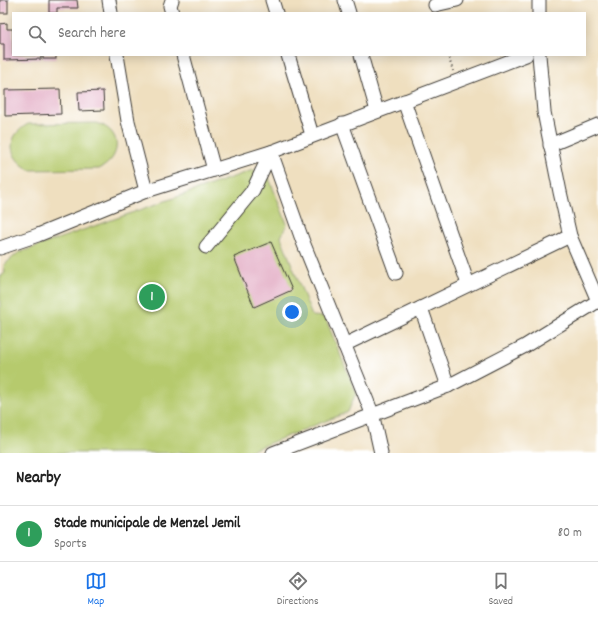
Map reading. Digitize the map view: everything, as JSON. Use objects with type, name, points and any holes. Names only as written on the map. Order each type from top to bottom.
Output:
[{"type":"street","points":[[109,0],[111,12]]},
{"type":"street","points":[[172,0],[170,6],[172,12]]},
{"type":"street","points":[[272,0],[276,12]]},
{"type":"street","points":[[345,0],[349,12]]},
{"type":"street","points":[[435,5],[457,0]]},
{"type":"street","points":[[539,0],[539,12]]},
{"type":"street","points":[[117,56],[128,121],[146,191]]},
{"type":"street","points":[[183,56],[214,170]]},
{"type":"street","points":[[288,56],[312,135]]},
{"type":"street","points":[[361,56],[377,111]]},
{"type":"street","points":[[0,248],[38,235],[146,191],[271,152],[312,135],[523,56]]},
{"type":"street","points":[[281,451],[372,414],[448,386],[525,346],[598,301],[570,236],[550,145],[541,90],[539,56]]},
{"type":"street","points":[[404,101],[468,284]]},
{"type":"street","points":[[342,124],[396,273]]},
{"type":"street","points":[[550,145],[598,126]]},
{"type":"street","points":[[206,247],[252,190],[271,152]]},
{"type":"street","points":[[271,152],[303,242],[372,414],[381,453]]},
{"type":"street","points":[[344,345],[570,236]]},
{"type":"street","points":[[421,308],[448,386]]},
{"type":"path","points":[[448,56],[455,81]]},
{"type":"green space","points":[[97,123],[112,132],[116,145],[112,158],[107,164],[99,169],[30,170],[17,160],[14,154],[12,147],[13,141],[21,129],[28,124]]},
{"type":"green space","points":[[253,170],[269,178],[287,224],[281,237],[312,316],[325,317],[356,393],[348,412],[245,453],[0,453],[0,277],[5,273],[4,265],[18,253]]},
{"type":"building","points":[[0,0],[8,0],[8,13],[0,13]]},
{"type":"building","points":[[49,0],[77,0],[78,8],[57,8],[57,12],[49,12]]},
{"type":"building","points":[[7,23],[7,29],[12,29],[12,56],[41,56],[41,59],[4,60],[4,44],[0,44],[0,24]]},
{"type":"building","points":[[43,56],[56,56],[56,59],[43,59]]},
{"type":"building","points":[[60,89],[61,114],[5,116],[5,90]]},
{"type":"building","points":[[103,91],[104,110],[79,111],[78,92]]},
{"type":"building","points":[[271,242],[292,290],[254,307],[234,257]]},
{"type":"place","name":"Stade municipale de Menzel Jemil","points":[[152,297]]}]
